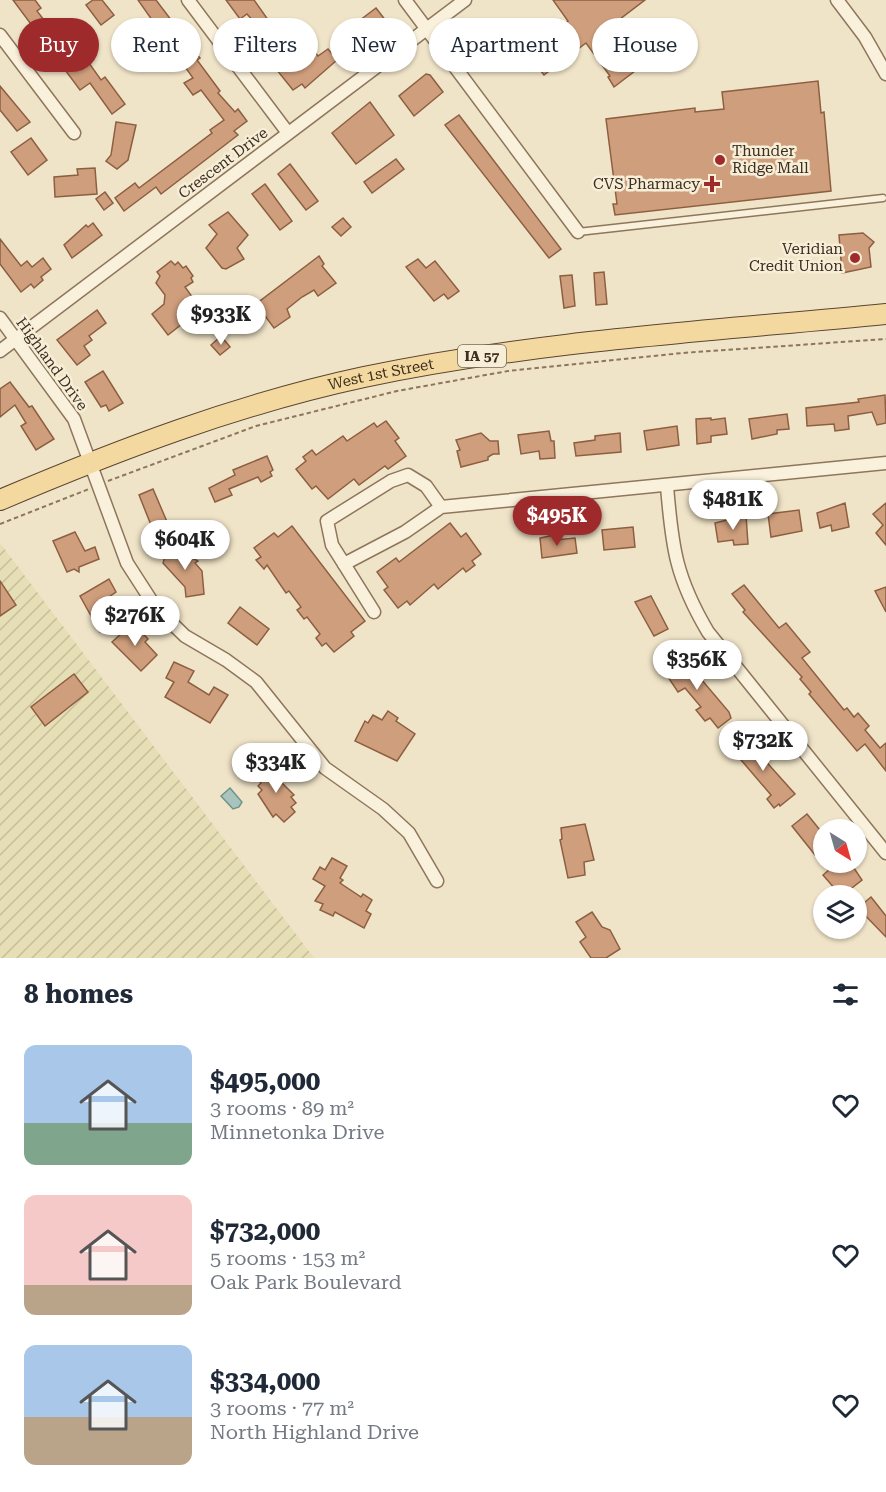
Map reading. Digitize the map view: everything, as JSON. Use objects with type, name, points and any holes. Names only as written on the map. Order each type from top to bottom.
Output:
[{"type":"main road","name":"West 1st Street","points":[[0,500],[90,462],[266,402],[385,374],[540,348],[886,314]]},
{"type":"street","points":[[188,0],[288,133]]},
{"type":"street","points":[[405,0],[578,232]]},
{"type":"street","name":"Crescent Drive","points":[[0,351],[465,0]]},
{"type":"street","points":[[837,0],[865,37],[886,74]]},
{"type":"street","points":[[0,35],[74,133]]},
{"type":"street","name":"Highland Drive","points":[[0,318],[74,419],[127,563],[156,608],[185,636],[226,660],[256,682],[325,768],[383,809],[409,833],[437,881]]},
{"type":"street","points":[[344,564],[405,532],[445,507],[886,463]]},
{"type":"street","points":[[374,612],[332,545],[327,521],[391,481],[408,476],[426,486],[445,507]]},
{"type":"street","points":[[667,486],[670,528],[678,569],[685,592],[708,633],[886,853]]},
{"type":"lane","points":[[578,232],[883,198]]},
{"type":"path","points":[[0,524],[256,426],[408,389],[508,370],[682,353],[886,339]]},
{"type":"shaded area","points":[[0,543],[314,958],[0,958]]},
{"type":"water","points":[[230,788],[242,802],[239,807],[233,809],[221,796]]},
{"type":"building","points":[[13,0],[35,0],[41,8],[37,11],[42,18],[26,18]]},
{"type":"building","points":[[93,0],[102,0],[114,15],[101,25],[99,18],[96,18],[86,5]]},
{"type":"building","points":[[138,0],[156,0],[170,18],[151,18]]},
{"type":"building","points":[[226,0],[254,0],[267,18],[251,18],[247,14],[239,18]]},
{"type":"building","points":[[553,0],[645,0],[621,18],[592,18],[592,51],[586,43],[580,48],[580,18],[566,18]]},
{"type":"building","points":[[376,8],[384,18],[363,18]]},
{"type":"building","points":[[328,49],[330,66],[305,88],[302,84],[293,90],[278,72],[318,72],[318,56]]},
{"type":"building","points":[[201,65],[220,91],[218,93],[235,112],[238,109],[247,121],[234,131],[238,135],[161,194],[156,187],[124,211],[115,198],[135,183],[139,188],[212,133],[210,130],[224,120],[201,90],[193,95],[184,83],[193,78],[189,72],[201,72]]},
{"type":"building","points":[[67,72],[95,72],[101,80],[105,77],[125,104],[112,114],[90,83],[80,90]]},
{"type":"building","points":[[607,72],[634,72],[614,87],[608,77],[610,76]]},
{"type":"building","points":[[426,74],[430,75],[443,92],[414,116],[399,96]]},
{"type":"building","name":"Thunder Ridge Mall","points":[[818,81],[821,113],[824,112],[831,191],[615,215],[613,204],[617,204],[606,119],[695,108],[695,112],[724,109],[722,92]]},
{"type":"building","points":[[0,86],[30,122],[17,131],[0,110]]},
{"type":"building","points":[[370,102],[394,135],[356,164],[332,133]]},
{"type":"building","points":[[459,115],[561,249],[549,258],[445,125]]},
{"type":"building","points":[[116,122],[136,125],[128,160],[117,169],[106,161],[111,155]]},
{"type":"building","points":[[31,138],[47,160],[28,175],[11,152]]},
{"type":"building","points":[[396,159],[404,169],[372,193],[364,182]]},
{"type":"building","points":[[290,164],[318,201],[306,210],[278,174]]},
{"type":"building","points":[[95,168],[97,194],[55,197],[54,177],[78,175],[77,169]]},
{"type":"building","points":[[265,184],[292,221],[280,230],[252,194]]},
{"type":"building","points":[[105,192],[113,203],[104,210],[96,199]]},
{"type":"building","points":[[228,212],[248,235],[237,248],[244,259],[226,269],[222,268],[206,248],[217,234],[209,225]]},
{"type":"building","points":[[343,218],[351,227],[341,236],[332,227]]},
{"type":"building","points":[[93,223],[102,235],[72,258],[64,245],[86,225],[88,227]]},
{"type":"building","name":"Veridian Credit Union","points":[[863,233],[874,242],[869,248],[871,267],[842,273],[839,235]]},
{"type":"building","points":[[0,239],[21,266],[27,261],[32,267],[43,258],[51,269],[41,277],[43,280],[34,288],[31,284],[21,292],[0,264]]},
{"type":"building","points":[[319,256],[324,264],[322,266],[336,283],[318,296],[314,290],[302,297],[287,309],[290,317],[274,328],[256,304]]},
{"type":"building","points":[[418,259],[426,268],[435,261],[459,291],[448,299],[444,294],[434,301],[406,267]]},
{"type":"building","points":[[171,261],[175,265],[178,262],[183,268],[186,266],[193,276],[191,278],[193,282],[185,287],[201,309],[168,335],[152,314],[164,304],[165,295],[156,283],[160,276],[157,272]]},
{"type":"building","points":[[604,272],[607,304],[596,305],[594,273]]},
{"type":"building","points":[[572,275],[575,306],[564,308],[560,276]]},
{"type":"building","points":[[97,310],[106,323],[89,336],[92,340],[84,346],[90,355],[77,365],[57,340]]},
{"type":"building","points":[[221,336],[230,347],[220,355],[211,345]]},
{"type":"building","points":[[103,371],[123,403],[109,411],[106,405],[101,407],[85,382]]},
{"type":"building","points":[[10,382],[29,407],[32,406],[54,439],[36,450],[21,426],[26,423],[15,405],[0,417],[0,389]]},
{"type":"building","points":[[885,395],[886,423],[877,425],[872,412],[848,416],[849,429],[835,431],[834,424],[807,426],[806,408],[859,402],[858,399]]},
{"type":"building","points":[[787,414],[789,429],[777,430],[777,434],[752,439],[749,419]]},
{"type":"building","points":[[711,418],[711,420],[725,418],[727,434],[711,436],[711,442],[697,444],[696,419]]},
{"type":"building","points":[[386,421],[399,438],[395,441],[406,456],[388,469],[385,466],[359,485],[354,479],[328,499],[316,486],[312,489],[296,469],[306,461],[303,457],[312,450],[316,455],[343,436],[347,441],[374,423],[377,427]]},
{"type":"building","points":[[677,426],[679,445],[647,450],[644,431]]},
{"type":"building","points":[[549,431],[551,441],[554,441],[555,458],[540,459],[539,451],[521,454],[518,435]]},
{"type":"building","points":[[481,433],[490,441],[498,441],[499,454],[493,454],[488,457],[488,460],[461,467],[457,451],[460,450],[456,440]]},
{"type":"building","points":[[620,433],[621,452],[576,456],[574,443],[595,440],[595,436]]},
{"type":"building","points":[[267,456],[273,470],[270,472],[272,476],[261,482],[258,477],[229,489],[232,495],[215,502],[209,488],[235,475],[233,470]]},
{"type":"building","points":[[153,489],[168,524],[153,530],[139,495]]},
{"type":"building","points":[[845,503],[849,527],[832,531],[831,525],[820,528],[817,513]]},
{"type":"building","points":[[886,503],[886,545],[876,533],[883,525],[873,514]]},
{"type":"building","points":[[799,510],[802,531],[771,537],[768,514]]},
{"type":"building","points":[[746,515],[748,544],[734,545],[733,540],[718,542],[715,523]]},
{"type":"building","points":[[450,523],[461,537],[466,533],[481,554],[472,561],[475,565],[466,572],[463,568],[438,589],[434,584],[410,605],[407,601],[398,608],[384,590],[388,587],[377,572],[396,558],[399,562]]},
{"type":"building","points":[[292,526],[365,621],[351,632],[354,636],[334,652],[326,643],[322,646],[316,638],[320,634],[307,617],[304,619],[297,610],[301,607],[289,591],[286,593],[267,565],[264,569],[256,560],[261,557],[254,548],[274,533],[278,537]]},
{"type":"building","points":[[633,527],[635,547],[604,550],[602,530]]},
{"type":"building","points":[[75,532],[85,551],[95,547],[99,559],[79,567],[79,572],[74,569],[67,572],[53,541]]},
{"type":"building","points":[[554,535],[555,540],[575,538],[577,553],[542,558],[540,538]]},
{"type":"building","points":[[173,547],[198,561],[195,563],[202,571],[204,594],[186,597],[185,587],[163,563],[168,548]]},
{"type":"building","points":[[109,579],[116,592],[106,599],[117,622],[100,632],[80,596]]},
{"type":"building","points":[[0,581],[16,605],[0,616]]},
{"type":"building","points":[[744,585],[779,628],[786,623],[810,652],[802,658],[844,710],[847,708],[854,717],[858,713],[869,726],[865,730],[880,748],[886,743],[886,771],[865,744],[857,751],[809,694],[811,692],[800,679],[802,677],[743,612],[745,610],[732,594]]},
{"type":"building","points":[[886,587],[886,612],[875,591]]},
{"type":"building","points":[[651,596],[668,629],[654,636],[635,602]]},
{"type":"building","points":[[240,607],[269,629],[257,645],[228,623]]},
{"type":"building","points":[[133,623],[148,639],[145,642],[157,655],[141,671],[112,642]]},
{"type":"building","points":[[679,653],[729,712],[731,718],[718,728],[710,718],[705,721],[696,710],[701,707],[685,688],[678,692],[668,677],[673,674],[665,662]]},
{"type":"building","points":[[174,662],[194,671],[188,682],[209,695],[214,687],[228,695],[210,723],[165,697],[174,682],[166,678]]},
{"type":"building","points":[[74,674],[88,692],[45,726],[31,707]]},
{"type":"building","points":[[388,711],[398,718],[396,721],[415,734],[397,761],[355,741],[365,721],[368,723],[373,715],[382,720]]},
{"type":"building","points":[[746,735],[755,745],[753,747],[795,794],[780,806],[779,804],[774,808],[767,799],[771,795],[730,747]]},
{"type":"building","points":[[273,765],[284,777],[280,781],[294,795],[291,797],[296,803],[291,807],[295,812],[284,822],[276,814],[273,817],[258,794],[262,790],[258,786],[261,783],[258,779]]},
{"type":"building","points":[[807,814],[813,821],[813,852],[792,826]]},
{"type":"building","points":[[585,824],[594,860],[584,862],[585,875],[568,878],[560,840],[562,839],[561,828]]},
{"type":"building","points":[[332,858],[347,866],[340,878],[343,880],[340,883],[361,897],[363,894],[372,900],[366,911],[371,914],[364,928],[335,912],[333,916],[320,910],[323,904],[315,901],[325,886],[313,879],[320,867],[325,870]]},
{"type":"building","points":[[825,873],[857,873],[862,880],[856,885],[832,885],[823,875]]},
{"type":"building","points":[[871,897],[886,916],[886,937],[867,917],[867,900]]},
{"type":"building","points":[[592,912],[602,927],[610,930],[620,949],[606,958],[591,958],[580,942],[586,937],[576,922]]},
{"type":"place","name":"Thunder Ridge Mall","points":[[720,160]]},
{"type":"place","name":"CVS Pharmacy","points":[[712,184]]},
{"type":"place","name":"Veridian Credit Union","points":[[855,258]]}]
